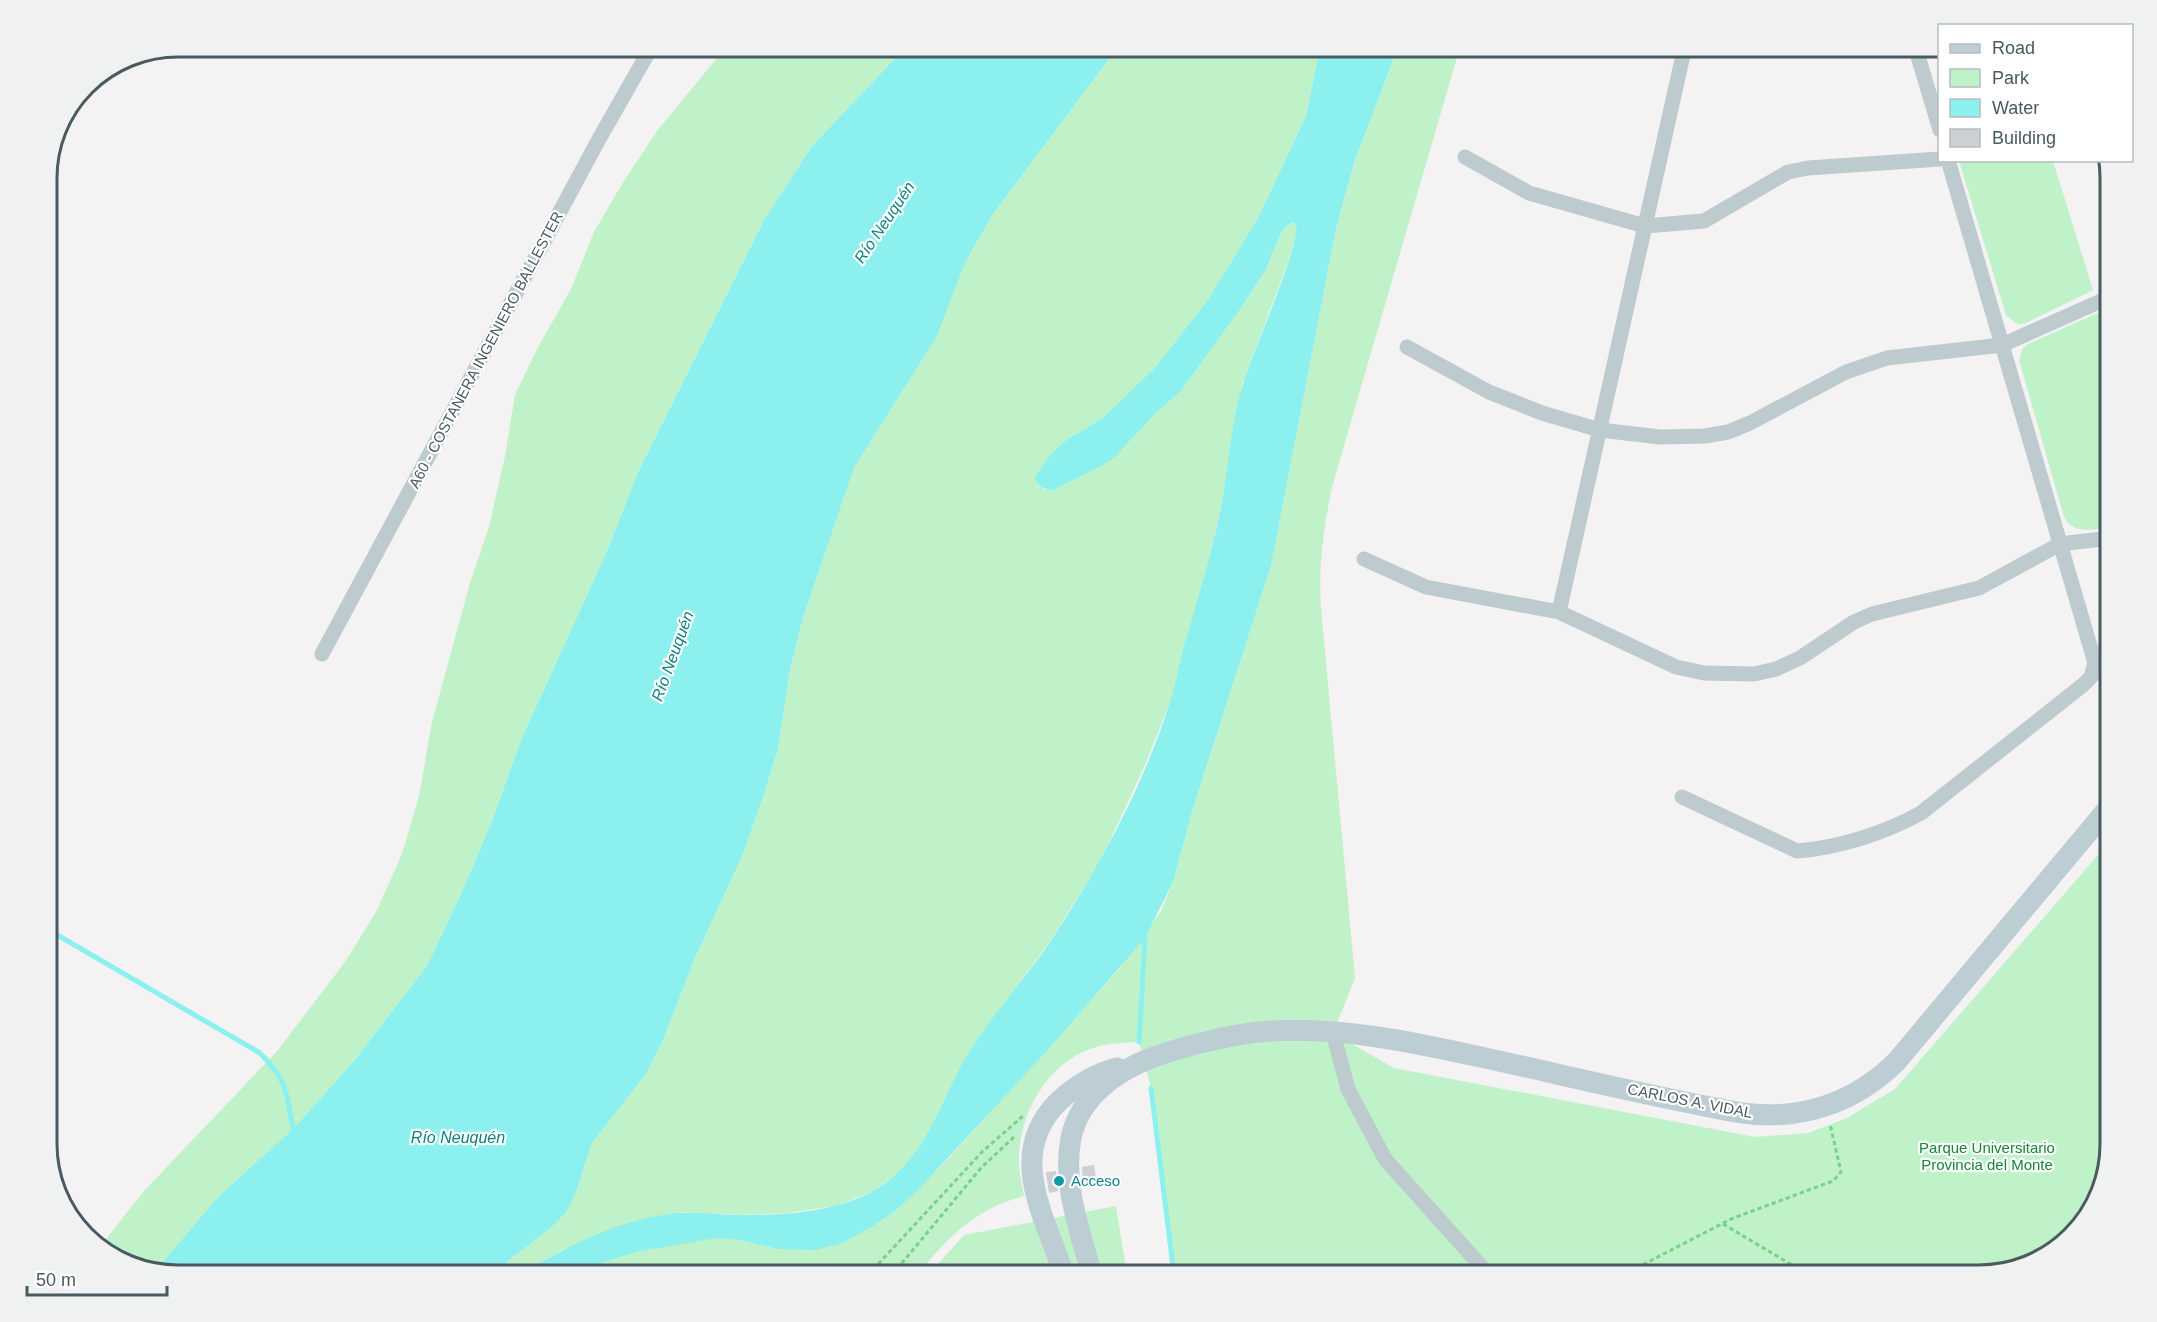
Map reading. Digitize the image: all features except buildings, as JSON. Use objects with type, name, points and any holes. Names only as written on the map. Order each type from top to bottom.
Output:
[{"type":"street","name":"A60 - COSTANERA INGENIERO BALLESTER","points":[[322,654],[646,57]]},
{"type":"street","points":[[1559,612],[1683,57]]},
{"type":"street","points":[[1918,57],[1938,123]]},
{"type":"street","points":[[1465,157],[1529,193],[1645,226],[1704,221],[1781,176],[1798,170],[1938,159]]},
{"type":"street","points":[[1682,797],[1797,851],[1816,849],[1898,825],[1921,813],[2091,677],[2095,663],[1949,162]]},
{"type":"street","points":[[1407,347],[1489,392],[1542,413],[1600,430],[1660,437],[1706,436],[1728,432],[1846,372],[1887,358],[2002,345],[2100,301]]},
{"type":"street","points":[[1364,559],[1426,587],[1559,612],[1677,667],[1704,673],[1754,674],[1776,669],[1800,658],[1854,622],[1872,614],[1979,588],[2060,544],[2100,539]]},
{"type":"street","name":"CARLOS A. VIDAL","points":[[1144,1061],[1183,1048],[1262,1032],[1333,1033],[1424,1046],[1742,1113],[1777,1115],[1826,1107],[1864,1090],[1897,1061],[2100,818]]},
{"type":"street","points":[[1333,1033],[1348,1089],[1385,1159],[1480,1265]]},
{"type":"street","points":[[1060,1265],[1043,1217],[1032,1171],[1032,1144],[1036,1115],[1084,1081],[1108,1070],[1144,1061]]},
{"type":"street","points":[[1089,1265],[1071,1192],[1069,1164],[1071,1138],[1078,1117],[1090,1099],[1117,1076],[1144,1061]]},
{"type":"path","points":[[1642,1265],[1722,1224],[1833,1181],[1841,1172],[1826,1107]]},
{"type":"path","points":[[877,1265],[982,1152],[1036,1115]]},
{"type":"path","points":[[900,1265],[992,1155],[1017,1135],[1036,1115]]},
{"type":"path","points":[[1722,1224],[1792,1265]]},
{"type":"green space","points":[[718,57],[897,57],[812,146],[764,220],[639,470],[607,551],[521,740],[492,821],[461,894],[427,966],[354,1061],[293,1129],[219,1196],[162,1264],[147,1261],[117,1249],[105,1241],[106,1239],[144,1191],[278,1050],[345,962],[377,910],[402,854],[419,796],[432,722],[470,583],[489,527],[505,456],[515,395],[537,349],[571,289],[594,232],[657,131]]},
{"type":"green space","points":[[1111,57],[1318,57],[1306,116],[1257,220],[1207,301],[1154,369],[1127,397],[1104,417],[1068,439],[1038,485],[1045,490],[1053,490],[1114,458],[1155,414],[1181,391],[1265,271],[1283,229],[1293,222],[1296,224],[1297,231],[1287,265],[1242,385],[1222,503],[1203,585],[1171,700],[1145,765],[1101,860],[1051,940],[972,1047],[935,1123],[906,1167],[874,1191],[836,1206],[787,1213],[738,1215],[683,1212],[561,1251],[537,1265],[506,1265],[553,1226],[576,1192],[592,1143],[646,1074],[663,1040],[695,958],[743,854],[763,797],[778,749],[790,670],[803,618],[854,468],[937,336],[966,261],[993,214]]},
{"type":"green space","name":"Parque Universitario Provincia del Monte","points":[[1394,57],[1457,57],[1332,487],[1324,532],[1320,577],[1321,607],[1355,978],[1333,1033],[1394,1068],[1755,1137],[1808,1133],[1847,1118],[1895,1089],[2100,853],[2100,1144],[2096,1175],[2084,1205],[2065,1230],[2040,1249],[2010,1261],[1995,1264],[1173,1265],[1151,1088],[1139,1042],[1093,1048],[1063,1064],[1051,1076],[1032,1105],[1021,1138],[1019,1165],[1024,1196],[976,1217],[940,1248],[926,1265],[596,1265],[640,1251],[678,1243],[717,1238],[744,1241],[777,1249],[840,1244],[867,1230],[894,1212],[947,1160],[1118,970],[1161,911],[1173,882],[1193,808],[1271,566],[1336,229],[1354,163]]},
{"type":"green space","points":[[1959,162],[2053,162],[2093,290],[2024,324],[2017,324],[2006,315]]},
{"type":"green space","points":[[2100,312],[2100,529],[2078,529],[2068,523],[2064,517],[2019,360],[2023,348]]},
{"type":"green space","points":[[1116,1206],[1125,1265],[937,1265],[964,1235]]},
{"type":"water","name":"Río Neuquén","points":[[897,57],[1111,57],[993,214],[966,261],[937,336],[854,468],[803,618],[790,670],[778,749],[743,854],[695,958],[663,1040],[646,1074],[592,1143],[576,1192],[566,1212],[553,1226],[506,1265],[162,1264],[219,1196],[293,1129],[354,1061],[427,966],[461,894],[492,821],[521,740],[607,551],[639,470],[764,220],[812,146]]},
{"type":"water","points":[[1318,57],[1394,57],[1354,163],[1336,229],[1271,566],[1193,808],[1173,882],[1145,938],[1045,1053],[918,1190],[894,1212],[867,1230],[840,1244],[814,1250],[777,1249],[744,1241],[717,1238],[640,1251],[596,1265],[537,1265],[597,1234],[638,1220],[688,1213],[739,1215],[790,1213],[841,1204],[873,1191],[892,1178],[921,1144],[974,1044],[1043,952],[1087,883],[1120,823],[1148,762],[1171,699],[1210,553],[1222,502],[1233,426],[1240,396],[1284,276],[1291,254],[1296,224],[1293,222],[1283,229],[1265,271],[1181,391],[1155,414],[1114,458],[1053,490],[1042,487],[1035,478],[1048,457],[1068,439],[1104,417],[1154,369],[1207,301],[1257,220],[1306,116]]},
{"type":"waterway","points":[[57,935],[260,1053],[282,1082],[294,1133]]},
{"type":"waterway","points":[[1139,1042],[1145,938]]},
{"type":"waterway","points":[[1151,1088],[1173,1265]]},
{"type":"place","name":"Acceso","points":[[1059,1181]]}]
